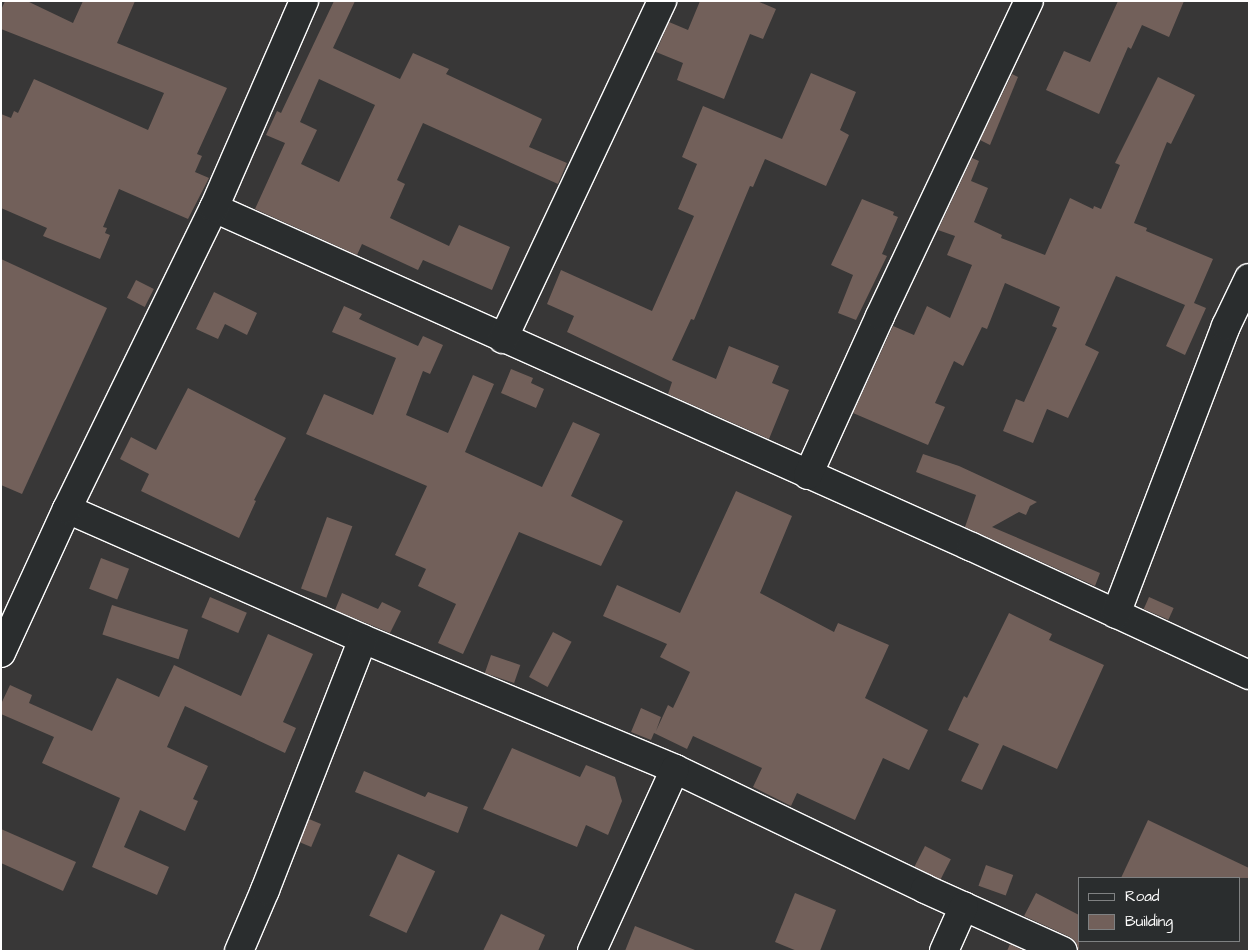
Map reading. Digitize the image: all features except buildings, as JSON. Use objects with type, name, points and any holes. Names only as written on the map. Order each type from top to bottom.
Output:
[{"type":"street","points":[[1,653],[67,509],[214,208],[304,1]]},
{"type":"street","points":[[503,339],[662,1]]},
{"type":"street","points":[[808,475],[880,316],[1029,1]]},
{"type":"street","points":[[214,208],[1249,675]]},
{"type":"street","points":[[1116,614],[1226,326],[1249,278]]},
{"type":"street","points":[[67,509],[363,639],[675,769],[964,906],[1064,951]]},
{"type":"street","points":[[239,951],[265,890],[363,639]]},
{"type":"street","points":[[592,951],[675,769]]},
{"type":"street","points":[[944,951],[964,906]]}]
